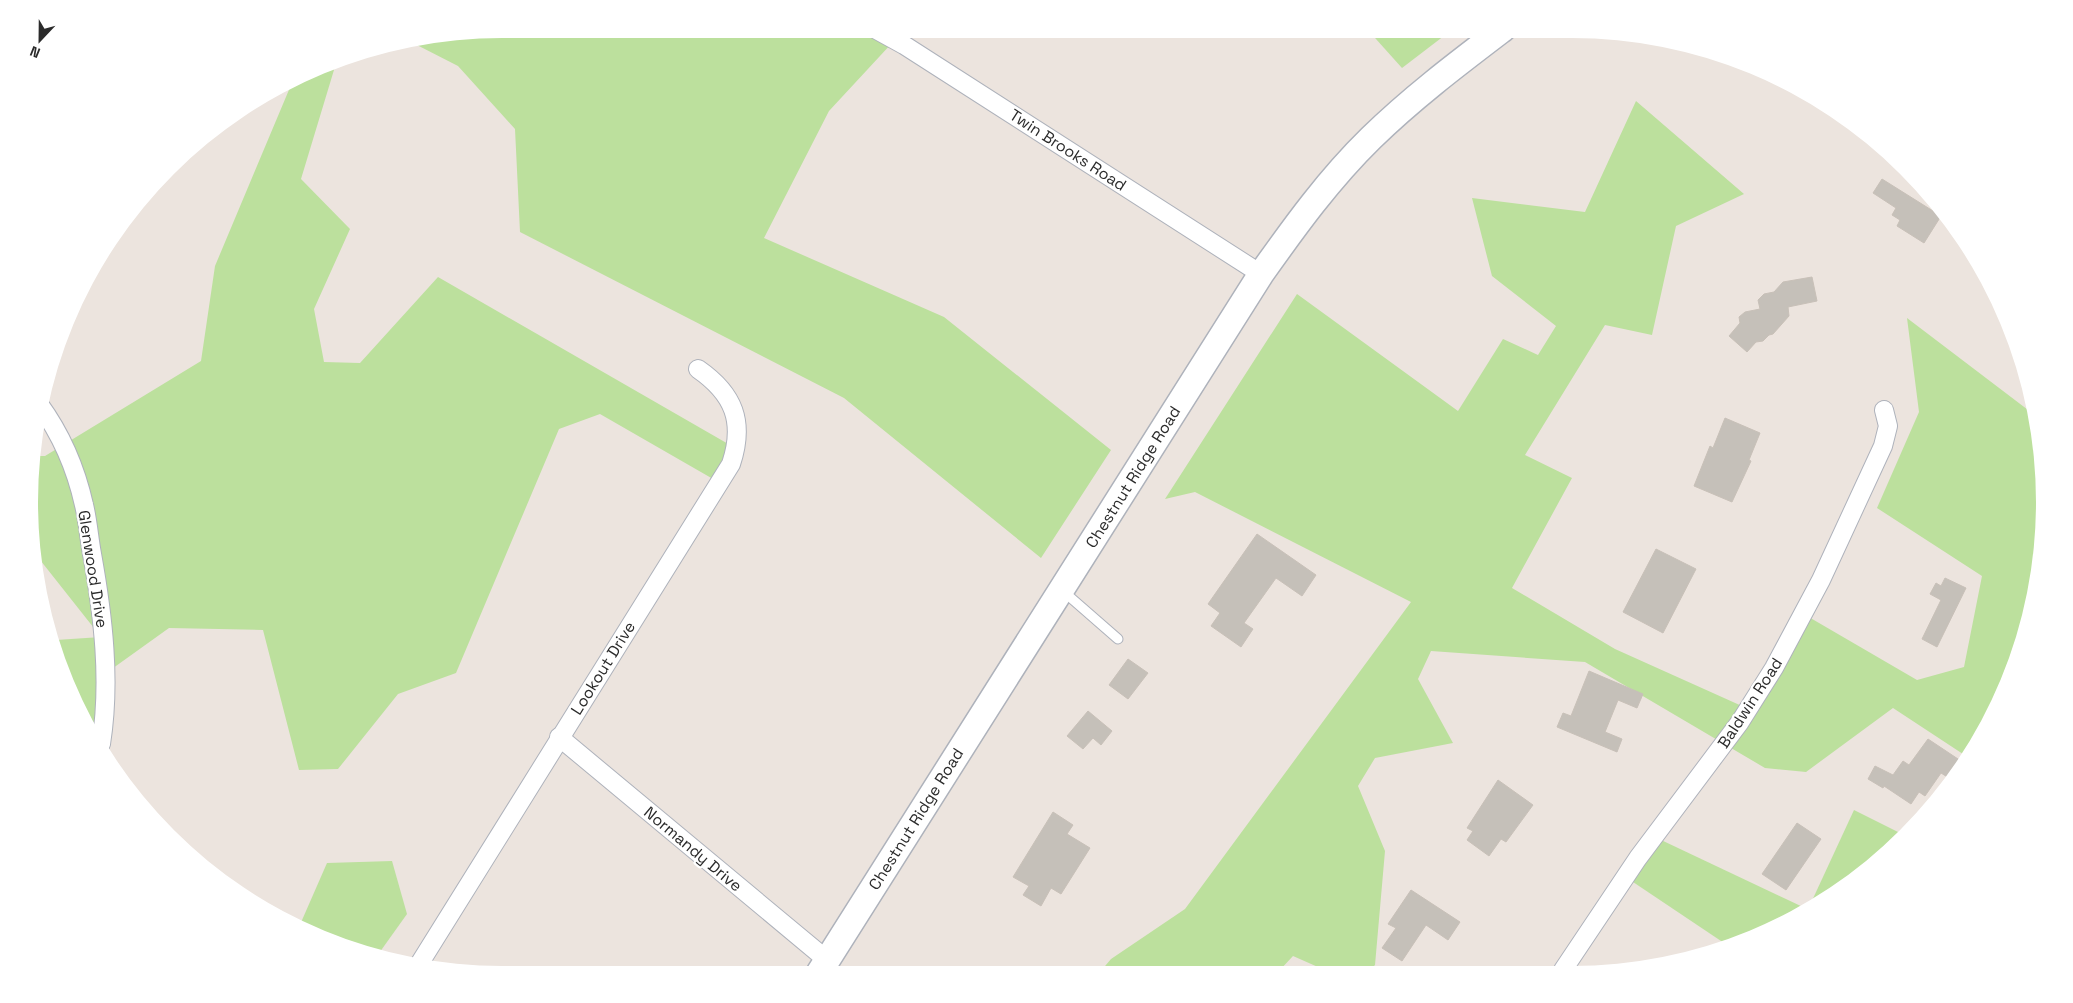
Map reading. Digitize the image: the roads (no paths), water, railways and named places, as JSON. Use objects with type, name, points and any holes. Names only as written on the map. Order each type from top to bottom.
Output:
[{"type":"main road","name":"Chestnut Ridge Road","points":[[824,966],[1261,274],[1299,219],[1333,177],[1370,138],[1430,85],[1491,38]]},
{"type":"street","name":"Twin Brooks Road","points":[[891,38],[1261,274]]},
{"type":"street","name":"Lookout Drive","points":[[422,959],[731,464],[736,449],[738,432],[735,414],[720,386],[698,369]]},
{"type":"street","name":"Baldwin Road","points":[[1566,966],[1638,858],[1740,722],[1774,668],[1821,580],[1883,446],[1888,426],[1884,410]]},
{"type":"street","name":"Glenwood Drive","points":[[45,415],[63,444],[74,472],[84,506],[99,591],[104,641],[105,690],[102,736]]},
{"type":"street","name":"Normandy Drive","points":[[559,737],[822,966]]},
{"type":"lane","points":[[1061,590],[1118,639]]}]
